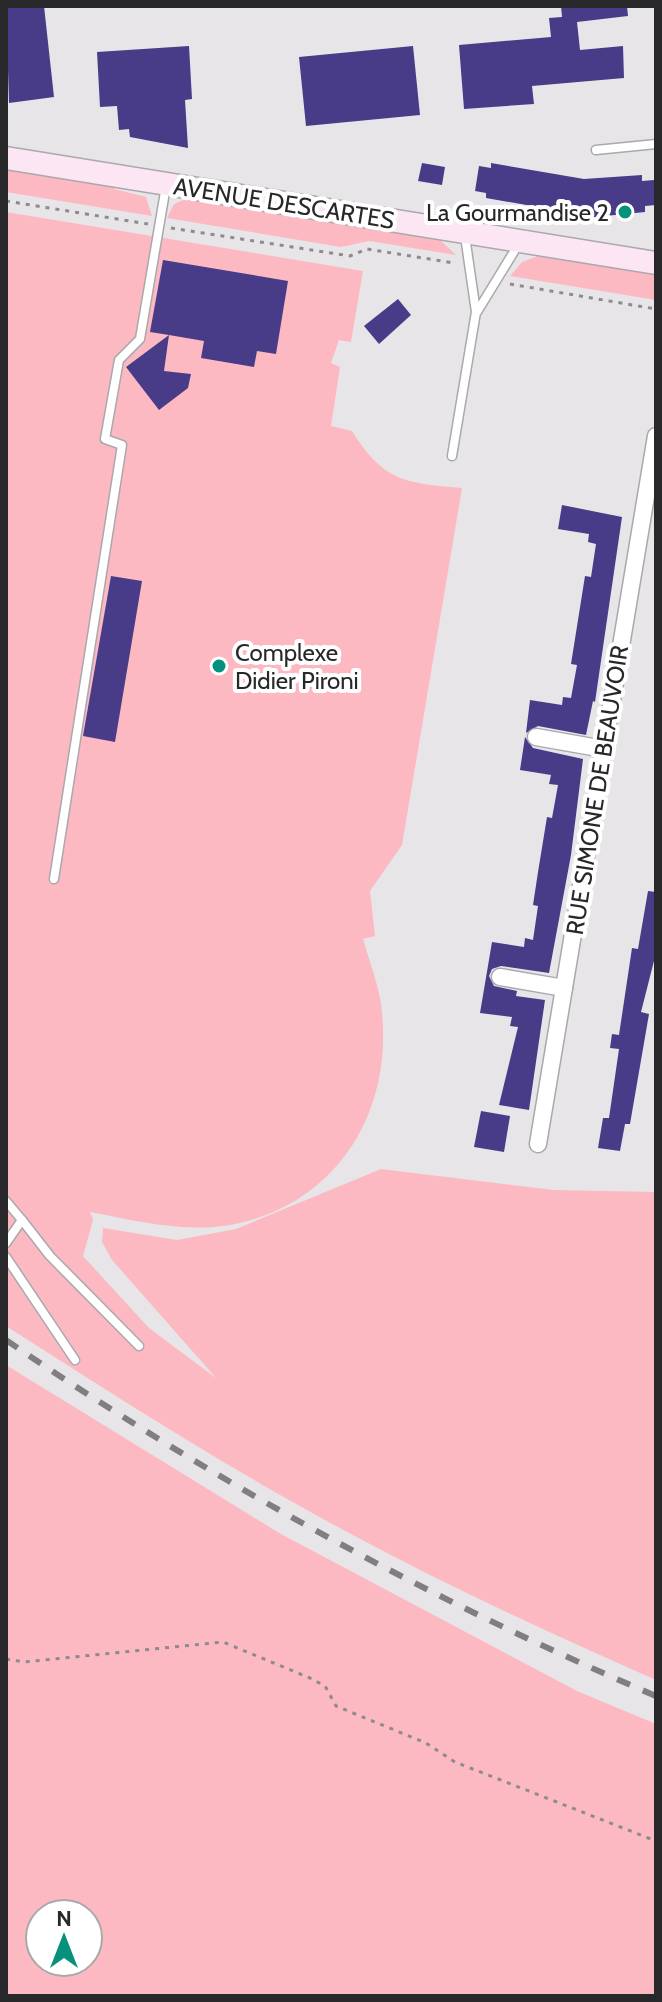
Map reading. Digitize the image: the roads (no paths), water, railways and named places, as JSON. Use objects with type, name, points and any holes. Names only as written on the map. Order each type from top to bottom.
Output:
[{"type":"main road","name":"AVENUE DESCARTES","points":[[6,158],[656,263]]},
{"type":"street","name":"RUE SIMONE DE BEAUVOIR","points":[[538,1144],[656,436]]},
{"type":"street","points":[[536,737],[604,749]]},
{"type":"street","points":[[500,977],[564,988]]},
{"type":"lane","points":[[596,150],[656,144]]},
{"type":"lane","points":[[54,879],[122,445],[105,439],[119,360],[140,339],[166,184]]},
{"type":"lane","points":[[452,456],[476,312],[465,233]]},
{"type":"lane","points":[[476,312],[519,242]]},
{"type":"lane","points":[[6,1201],[50,1256],[139,1346]]},
{"type":"lane","points":[[6,1243],[22,1220]]},
{"type":"lane","points":[[6,1257],[75,1360]]},
{"type":"railway","points":[[6,1340],[162,1441],[322,1534],[487,1619],[656,1696]]},
{"type":"place","name":"La Gourmandise 2","points":[[625,212]]},
{"type":"place","name":"Complexe Didier Pironi","points":[[219,666]]}]
